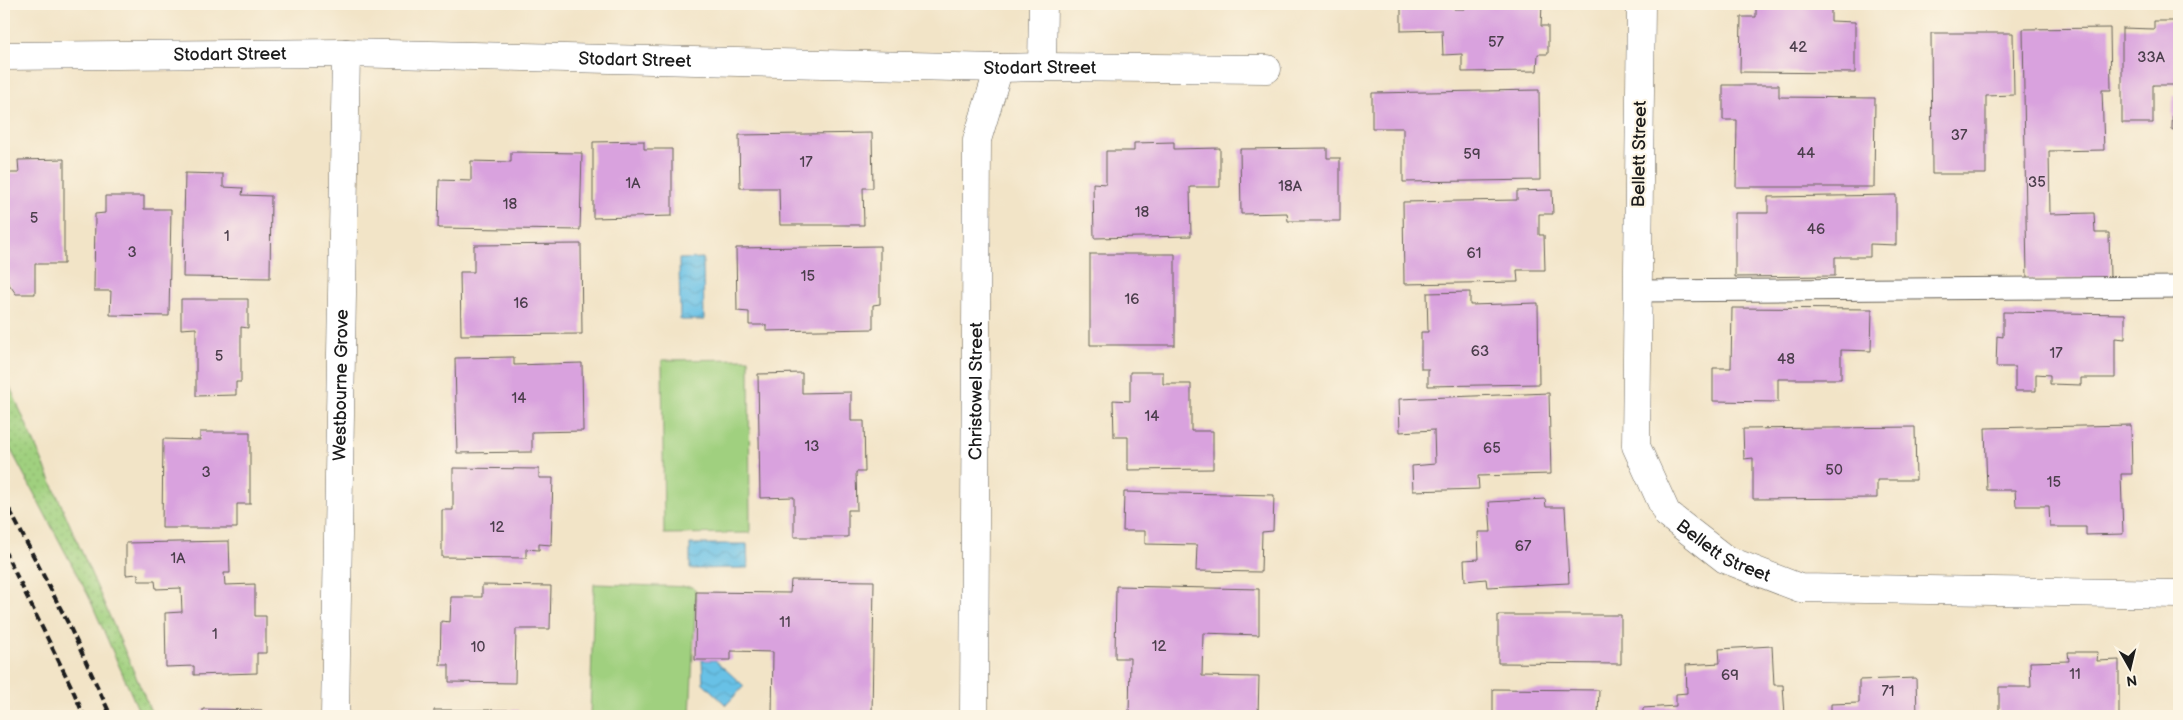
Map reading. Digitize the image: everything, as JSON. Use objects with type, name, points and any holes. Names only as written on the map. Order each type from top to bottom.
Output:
[{"type":"street","points":[[1042,67],[1043,4]]},
{"type":"street","name":"Bellett Street","points":[[1642,4],[1636,446],[1667,514],[1725,559],[1800,588],[2179,594]]},
{"type":"street","name":"Stodart Street","points":[[4,56],[346,53],[999,68],[1267,69]]},
{"type":"street","name":"Westbourne Grove","points":[[335,716],[346,53]]},
{"type":"street","name":"Christowel Street","points":[[974,716],[977,140],[999,68]]},
{"type":"lane","points":[[1637,291],[2179,287]]},
{"type":"green space","points":[[749,359],[750,533],[664,534],[662,360]]},
{"type":"green space","points":[[4,373],[153,716],[141,716],[88,595],[4,437]]},
{"type":"green space","points":[[594,584],[693,587],[696,592],[690,716],[590,716]]},
{"type":"water","points":[[703,258],[704,320],[680,320],[679,259]]},
{"type":"water","points":[[690,544],[747,544],[748,568],[690,569]]},
{"type":"water","points":[[702,660],[715,660],[744,686],[726,705],[703,683]]},
{"type":"building","points":[[1401,4],[1454,4],[1454,9],[1465,9],[1465,4],[1542,4],[1541,26],[1548,26],[1548,54],[1538,54],[1537,71],[1462,72],[1462,54],[1443,55],[1442,30],[1401,31]]},
{"type":"building","points":[[1756,4],[1831,4],[1831,21],[1855,22],[1855,73],[1740,72],[1741,17],[1756,17]]},
{"type":"building","points":[[2154,21],[2179,21],[2179,85],[2153,85],[2153,123],[2122,123],[2122,28],[2154,29]]},
{"type":"building","points":[[2110,28],[2111,90],[2102,90],[2104,150],[2049,151],[2050,214],[2094,213],[2095,233],[2109,233],[2110,278],[2027,279],[2023,29]]},
{"type":"building","points":[[1931,33],[2013,33],[2014,95],[1986,96],[1986,174],[1932,174]]},
{"type":"building","points":[[1723,85],[1779,85],[1779,97],[1875,98],[1874,187],[1736,187],[1737,120],[1723,120]]},
{"type":"building","points":[[1539,90],[1540,180],[1403,182],[1403,128],[1372,128],[1372,93]]},
{"type":"building","points":[[2173,96],[2179,96],[2179,129],[2172,130]]},
{"type":"building","points":[[872,133],[873,188],[863,188],[864,225],[780,225],[779,188],[740,188],[739,135]]},
{"type":"building","points":[[644,141],[644,149],[672,149],[672,216],[593,218],[593,142]]},
{"type":"building","points":[[1174,142],[1174,149],[1220,148],[1220,187],[1190,187],[1191,236],[1094,238],[1093,183],[1106,184],[1106,151],[1134,151],[1134,143]]},
{"type":"building","points":[[1327,148],[1327,158],[1340,158],[1340,221],[1288,221],[1287,213],[1241,214],[1240,149]]},
{"type":"building","points":[[511,152],[582,153],[580,230],[438,228],[439,180],[471,181],[471,161],[511,162]]},
{"type":"building","points":[[64,159],[64,264],[35,264],[35,294],[16,294],[4,277],[4,173],[19,173],[18,160]]},
{"type":"building","points":[[185,173],[223,174],[223,187],[243,188],[242,195],[271,196],[270,278],[183,277]]},
{"type":"building","points":[[1552,190],[1553,214],[1539,214],[1539,235],[1544,235],[1545,270],[1517,270],[1518,282],[1404,284],[1403,202],[1517,200],[1517,191]]},
{"type":"building","points":[[1896,195],[1896,245],[1870,244],[1870,257],[1835,257],[1835,276],[1735,277],[1735,213],[1768,213],[1768,197]]},
{"type":"building","points":[[105,196],[144,196],[144,209],[171,209],[169,316],[110,315],[111,291],[94,291],[95,214],[105,213]]},
{"type":"building","points":[[581,244],[582,334],[461,335],[460,272],[474,272],[474,245]]},
{"type":"building","points":[[880,246],[880,304],[873,305],[873,329],[766,331],[766,325],[749,325],[749,312],[737,311],[736,248]]},
{"type":"building","points":[[1090,254],[1175,254],[1175,345],[1090,345]]},
{"type":"building","points":[[1470,292],[1470,305],[1538,303],[1539,384],[1428,386],[1428,369],[1421,369],[1421,332],[1428,332],[1427,293]]},
{"type":"building","points":[[181,299],[248,299],[248,328],[241,327],[241,382],[236,382],[236,395],[196,396],[196,328],[181,329]]},
{"type":"building","points":[[1732,308],[1872,309],[1871,351],[1841,350],[1841,379],[1778,379],[1778,402],[1713,401],[1713,368],[1731,368]]},
{"type":"building","points":[[2003,312],[2125,314],[2125,339],[2115,338],[2115,378],[2081,378],[2081,385],[2050,384],[2050,375],[2036,374],[2036,391],[2015,391],[2015,367],[1996,367],[1997,336],[2003,337]]},
{"type":"building","points":[[514,357],[514,365],[582,363],[583,431],[532,432],[532,452],[457,453],[455,358]]},
{"type":"building","points":[[1130,372],[1163,372],[1163,384],[1191,384],[1191,431],[1213,431],[1213,469],[1128,470],[1128,437],[1114,437],[1113,400],[1130,401]]},
{"type":"building","points":[[802,373],[802,393],[851,392],[851,421],[864,421],[865,472],[856,472],[857,510],[848,510],[848,537],[794,537],[794,497],[760,498],[758,374]]},
{"type":"building","points":[[1549,393],[1551,474],[1478,476],[1479,489],[1413,491],[1412,466],[1435,464],[1434,430],[1400,432],[1399,399]]},
{"type":"building","points":[[2131,425],[2132,474],[2121,474],[2123,534],[2086,535],[2086,527],[2050,527],[2049,506],[2016,506],[2015,490],[1987,490],[1985,428]]},
{"type":"building","points":[[1915,427],[1916,480],[1877,480],[1877,498],[1753,499],[1753,458],[1744,459],[1743,429]]},
{"type":"building","points":[[200,432],[250,432],[250,504],[237,504],[237,528],[162,528],[163,439],[200,440]]},
{"type":"building","points":[[453,468],[539,469],[539,478],[553,478],[551,545],[539,544],[539,550],[526,549],[526,558],[442,557],[442,510],[453,510]]},
{"type":"building","points":[[1124,492],[1274,495],[1273,531],[1262,532],[1261,572],[1196,571],[1197,545],[1145,544],[1145,531],[1123,531]]},
{"type":"building","points":[[1545,499],[1546,507],[1565,507],[1569,583],[1487,587],[1486,579],[1465,581],[1464,560],[1479,559],[1478,532],[1491,532],[1489,502]]},
{"type":"building","points":[[229,541],[230,573],[224,573],[225,585],[255,584],[255,616],[266,616],[266,653],[257,653],[257,673],[194,675],[194,666],[166,667],[165,613],[182,612],[181,588],[156,589],[155,581],[138,581],[138,574],[126,575],[126,543]]},
{"type":"building","points":[[791,580],[874,581],[872,716],[772,716],[773,652],[731,651],[731,660],[695,660],[696,592],[790,593]]},
{"type":"building","points":[[482,585],[551,586],[550,629],[516,629],[515,683],[449,682],[449,665],[440,665],[441,621],[450,622],[451,597],[482,597]]},
{"type":"building","points":[[1116,586],[1259,589],[1259,635],[1203,633],[1202,676],[1259,677],[1258,716],[1129,716],[1130,658],[1115,658]]},
{"type":"building","points":[[1498,615],[1621,615],[1621,664],[1498,663]]},
{"type":"building","points":[[1772,646],[1774,685],[1783,685],[1785,716],[1643,716],[1643,708],[1676,706],[1676,694],[1687,693],[1686,665],[1720,663],[1719,649]]},
{"type":"building","points":[[2068,652],[2098,652],[2097,661],[2119,660],[2119,716],[1999,716],[1999,687],[2031,687],[2030,662],[2069,661]]},
{"type":"building","points":[[1916,678],[1917,716],[1831,716],[1831,704],[1859,703],[1859,680]]},
{"type":"building","points":[[1493,689],[1599,690],[1598,716],[1493,716]]},
{"type":"building","points":[[203,709],[262,710],[262,716],[203,716]]},
{"type":"building","points":[[434,710],[519,710],[519,716],[434,716]]},
{"type":"railway","points":[[4,499],[68,623],[111,716]]},
{"type":"railway","points":[[4,550],[84,716]]}]
